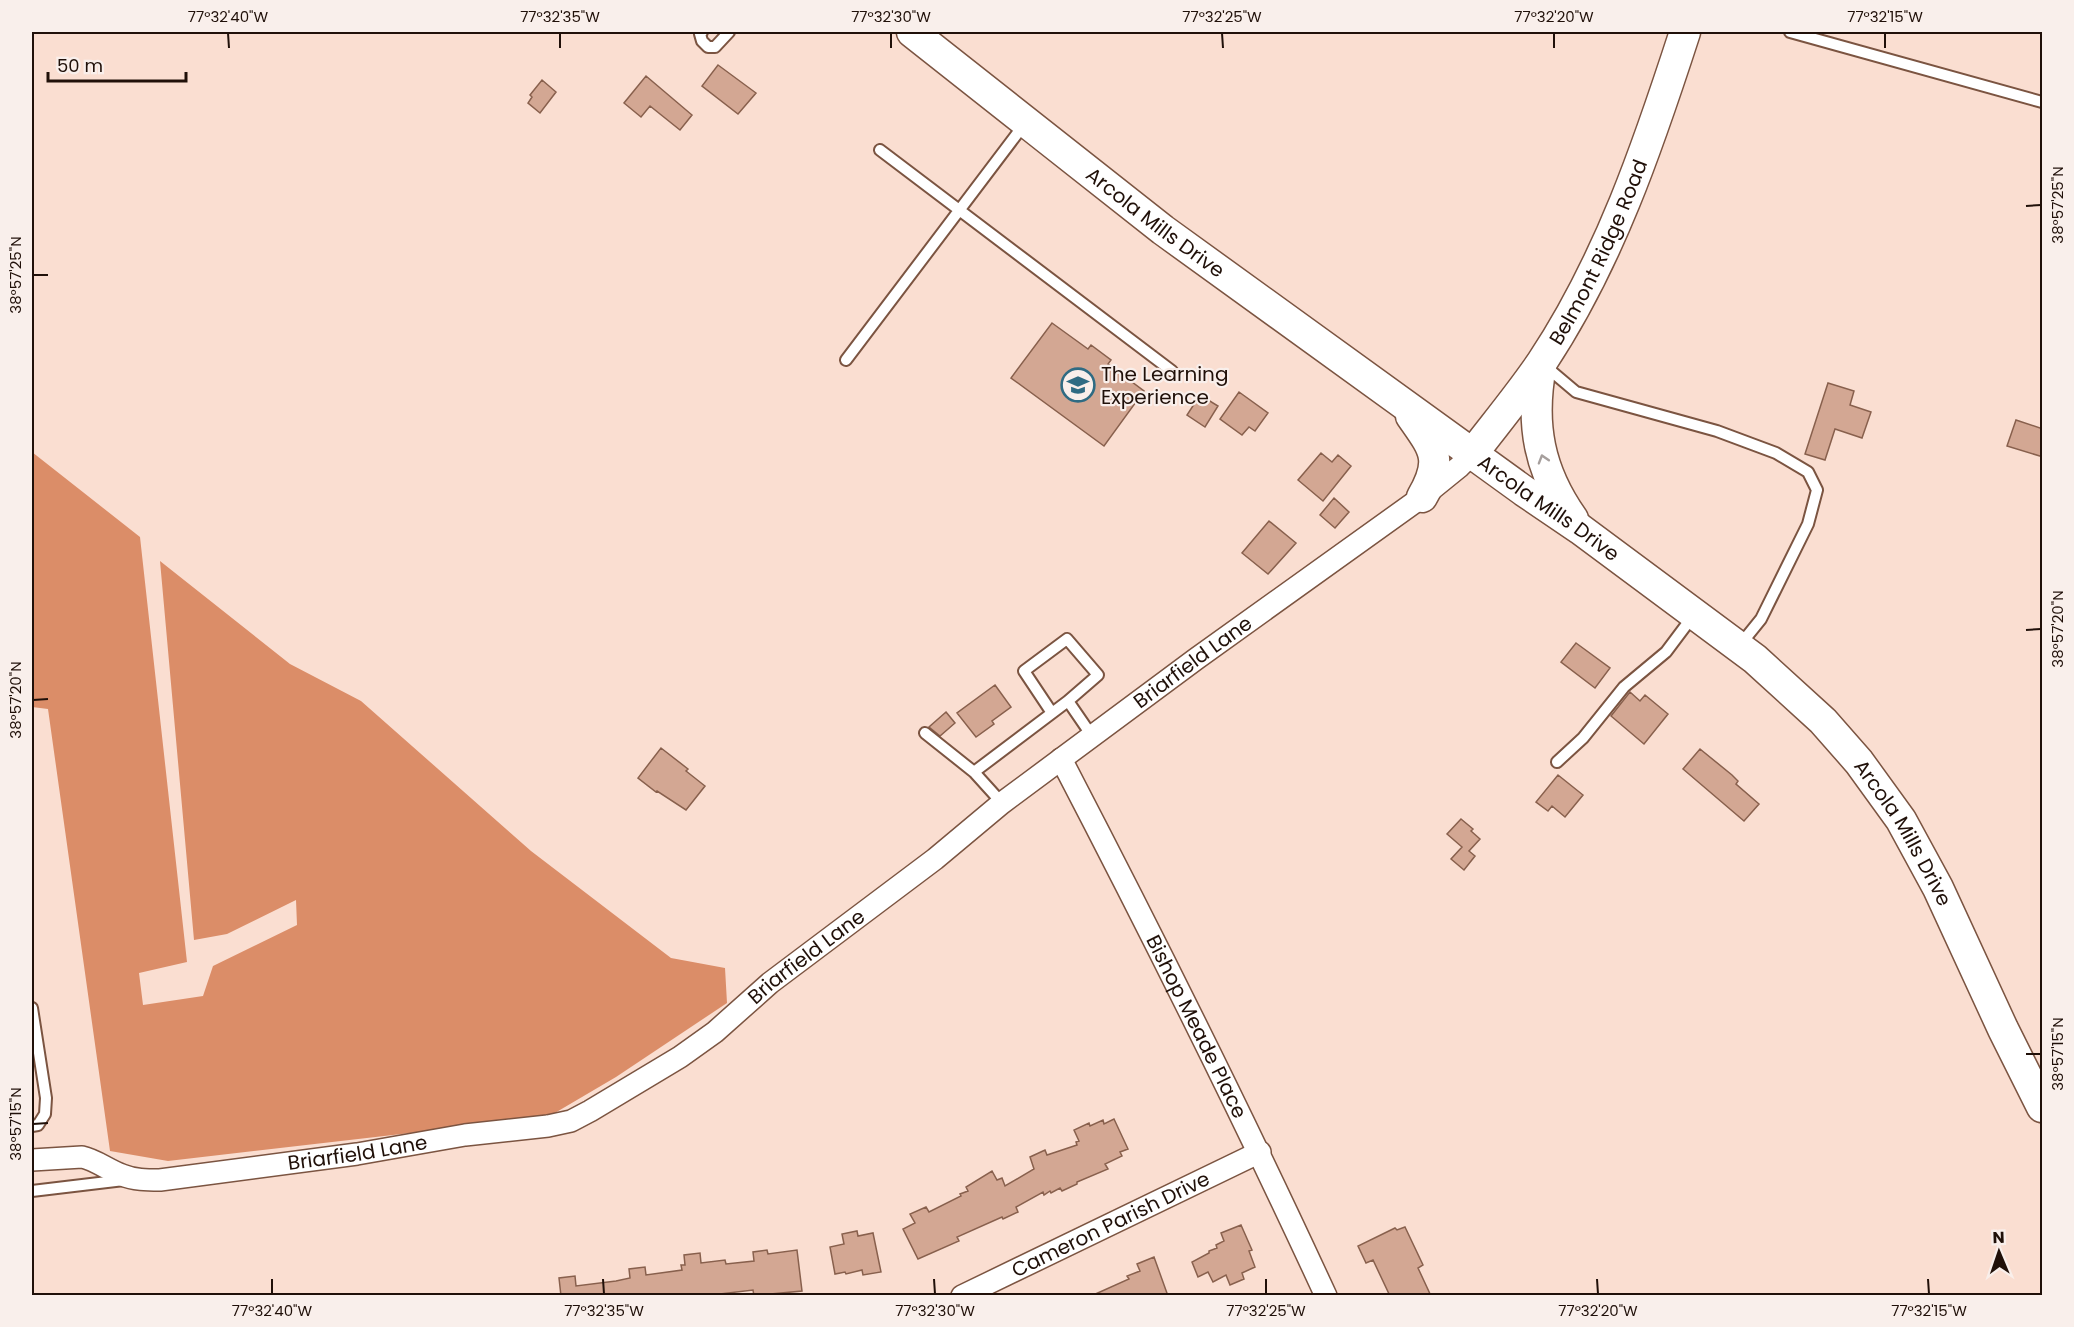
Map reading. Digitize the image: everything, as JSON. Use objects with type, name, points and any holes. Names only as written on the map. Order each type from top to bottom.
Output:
[{"type":"street","name":"Arcola Mills Drive","points":[[912,32],[1163,230],[1580,529],[1755,659],[1824,721],[1859,762],[1901,820],[1938,888],[2003,1029],[2043,1107]]},
{"type":"street","name":"Belmont Ridge Road","points":[[1473,453],[1542,363],[1595,270],[1617,221],[1657,117],[1685,32]]},
{"type":"street","points":[[1542,363],[1536,406],[1536,431],[1542,458],[1563,505],[1580,529]]},
{"type":"street","points":[[1399,399],[1428,441],[1434,456],[1434,472],[1422,497]]},
{"type":"street","name":"Briarfield Lane","points":[[32,1160],[82,1157],[124,1176],[160,1180],[357,1154],[465,1135],[548,1126],[571,1121],[680,1057],[715,1032],[770,984],[935,860],[1002,803],[1422,497],[1473,453]]},
{"type":"street","name":"Bishop Meade Place","points":[[1061,759],[1164,957],[1260,1152],[1326,1296]]},
{"type":"street","name":"Cameron Parish Drive","points":[[962,1296],[1260,1152]]},
{"type":"lane","points":[[702,32],[700,34],[702,41],[708,47],[714,47],[729,32]]},
{"type":"lane","points":[[1790,32],[2043,102]]},
{"type":"lane","points":[[846,360],[1026,122]]},
{"type":"lane","points":[[880,150],[1172,371]]},
{"type":"lane","points":[[1542,363],[1576,392],[1717,431],[1776,453],[1808,472],[1817,490],[1808,524],[1761,619],[1739,647]]},
{"type":"lane","points":[[1557,762],[1583,738],[1624,687],[1666,652],[1695,614]]},
{"type":"lane","points":[[974,772],[1052,713],[1098,675],[1067,639],[1023,671],[1052,713]]},
{"type":"lane","points":[[1068,700],[1092,736]]},
{"type":"lane","points":[[925,733],[974,772],[1002,803]]},
{"type":"lane","points":[[32,1008],[46,1098],[45,1114],[38,1125],[32,1126]]},
{"type":"lane","points":[[32,1191],[136,1179]]},
{"type":"shaded area","points":[[32,452],[140,537],[187,962],[139,973],[143,1005],[203,996],[213,966],[297,925],[296,900],[227,934],[194,940],[160,561],[290,664],[361,701],[531,851],[671,958],[725,968],[727,1003],[616,1077],[548,1117],[168,1161],[110,1151],[48,709],[32,707]]},
{"type":"building","points":[[718,65],[756,93],[738,114],[702,86]]},
{"type":"building","points":[[646,76],[692,115],[680,130],[650,106],[641,117],[624,103]]},
{"type":"building","points":[[542,80],[556,92],[540,113],[528,103],[532,97],[530,95]]},
{"type":"building","name":"The Learning Experience","points":[[1052,323],[1088,349],[1091,345],[1111,360],[1108,364],[1144,391],[1104,446],[1011,378]]},
{"type":"building","points":[[1828,383],[1854,391],[1850,405],[1871,412],[1862,438],[1835,429],[1825,460],[1805,454]]},
{"type":"building","points":[[1239,392],[1268,413],[1255,431],[1249,427],[1242,435],[1220,419]]},
{"type":"building","points":[[1200,395],[1218,406],[1205,427],[1187,415]]},
{"type":"building","points":[[2016,420],[2043,429],[2043,457],[2007,446]]},
{"type":"building","points":[[1321,453],[1332,462],[1338,455],[1351,466],[1323,501],[1298,480]]},
{"type":"building","points":[[1334,498],[1349,512],[1335,528],[1320,515]]},
{"type":"building","points":[[1269,521],[1296,543],[1268,574],[1242,553]]},
{"type":"building","points":[[1576,643],[1610,668],[1595,688],[1561,662]]},
{"type":"building","points":[[995,685],[1011,707],[992,721],[994,724],[976,737],[957,713]]},
{"type":"building","points":[[1630,692],[1640,701],[1645,695],[1668,714],[1644,744],[1611,716]]},
{"type":"building","points":[[946,712],[955,723],[940,736],[929,727]]},
{"type":"building","points":[[661,748],[705,786],[686,810],[638,778]]},
{"type":"building","points":[[1700,749],[1732,775],[1738,781],[1736,784],[1759,804],[1744,821],[1683,769]]},
{"type":"building","points":[[1558,775],[1583,795],[1565,817],[1552,806],[1548,811],[1536,802]]},
{"type":"building","points":[[1461,819],[1473,829],[1471,831],[1480,839],[1469,851],[1475,856],[1464,870],[1451,859],[1462,847],[1447,834]]},
{"type":"building","points":[[1114,1119],[1128,1149],[1120,1152],[1122,1156],[1105,1164],[1108,1169],[1062,1191],[1060,1188],[1044,1195],[1043,1192],[1016,1207],[1018,1212],[957,1237],[959,1241],[918,1259],[903,1229],[915,1223],[910,1214],[926,1207],[929,1212],[961,1196],[960,1194],[968,1191],[966,1187],[992,1171],[997,1180],[1002,1178],[1005,1186],[1034,1169],[1030,1157],[1045,1150],[1047,1155],[1077,1145],[1076,1142],[1079,1141],[1074,1130],[1089,1123],[1090,1126],[1103,1120],[1104,1124]]},
{"type":"building","points":[[1241,1225],[1252,1250],[1249,1251],[1255,1267],[1242,1273],[1244,1279],[1230,1285],[1226,1275],[1213,1282],[1208,1272],[1198,1277],[1192,1262],[1217,1248],[1216,1245],[1224,1241],[1221,1233]]},
{"type":"building","points":[[1405,1227],[1423,1265],[1418,1268],[1431,1296],[1390,1296],[1373,1260],[1366,1263],[1358,1246],[1395,1228],[1397,1230]]},
{"type":"building","points":[[857,1231],[858,1236],[873,1233],[881,1272],[863,1275],[862,1270],[835,1274],[830,1247],[844,1244],[842,1234]]},
{"type":"building","points":[[767,1250],[768,1254],[797,1250],[802,1291],[771,1294],[771,1296],[754,1296],[753,1290],[703,1296],[561,1296],[559,1278],[575,1276],[576,1286],[616,1281],[630,1278],[629,1269],[645,1267],[646,1275],[682,1270],[681,1265],[685,1265],[684,1255],[700,1253],[701,1263],[725,1260],[726,1264],[754,1261],[753,1252]]},
{"type":"building","points":[[1154,1257],[1168,1296],[1091,1296],[1129,1279],[1127,1276],[1140,1271],[1137,1264]]},
{"type":"place","name":"The Learning Experience","points":[[1078,385]]}]
